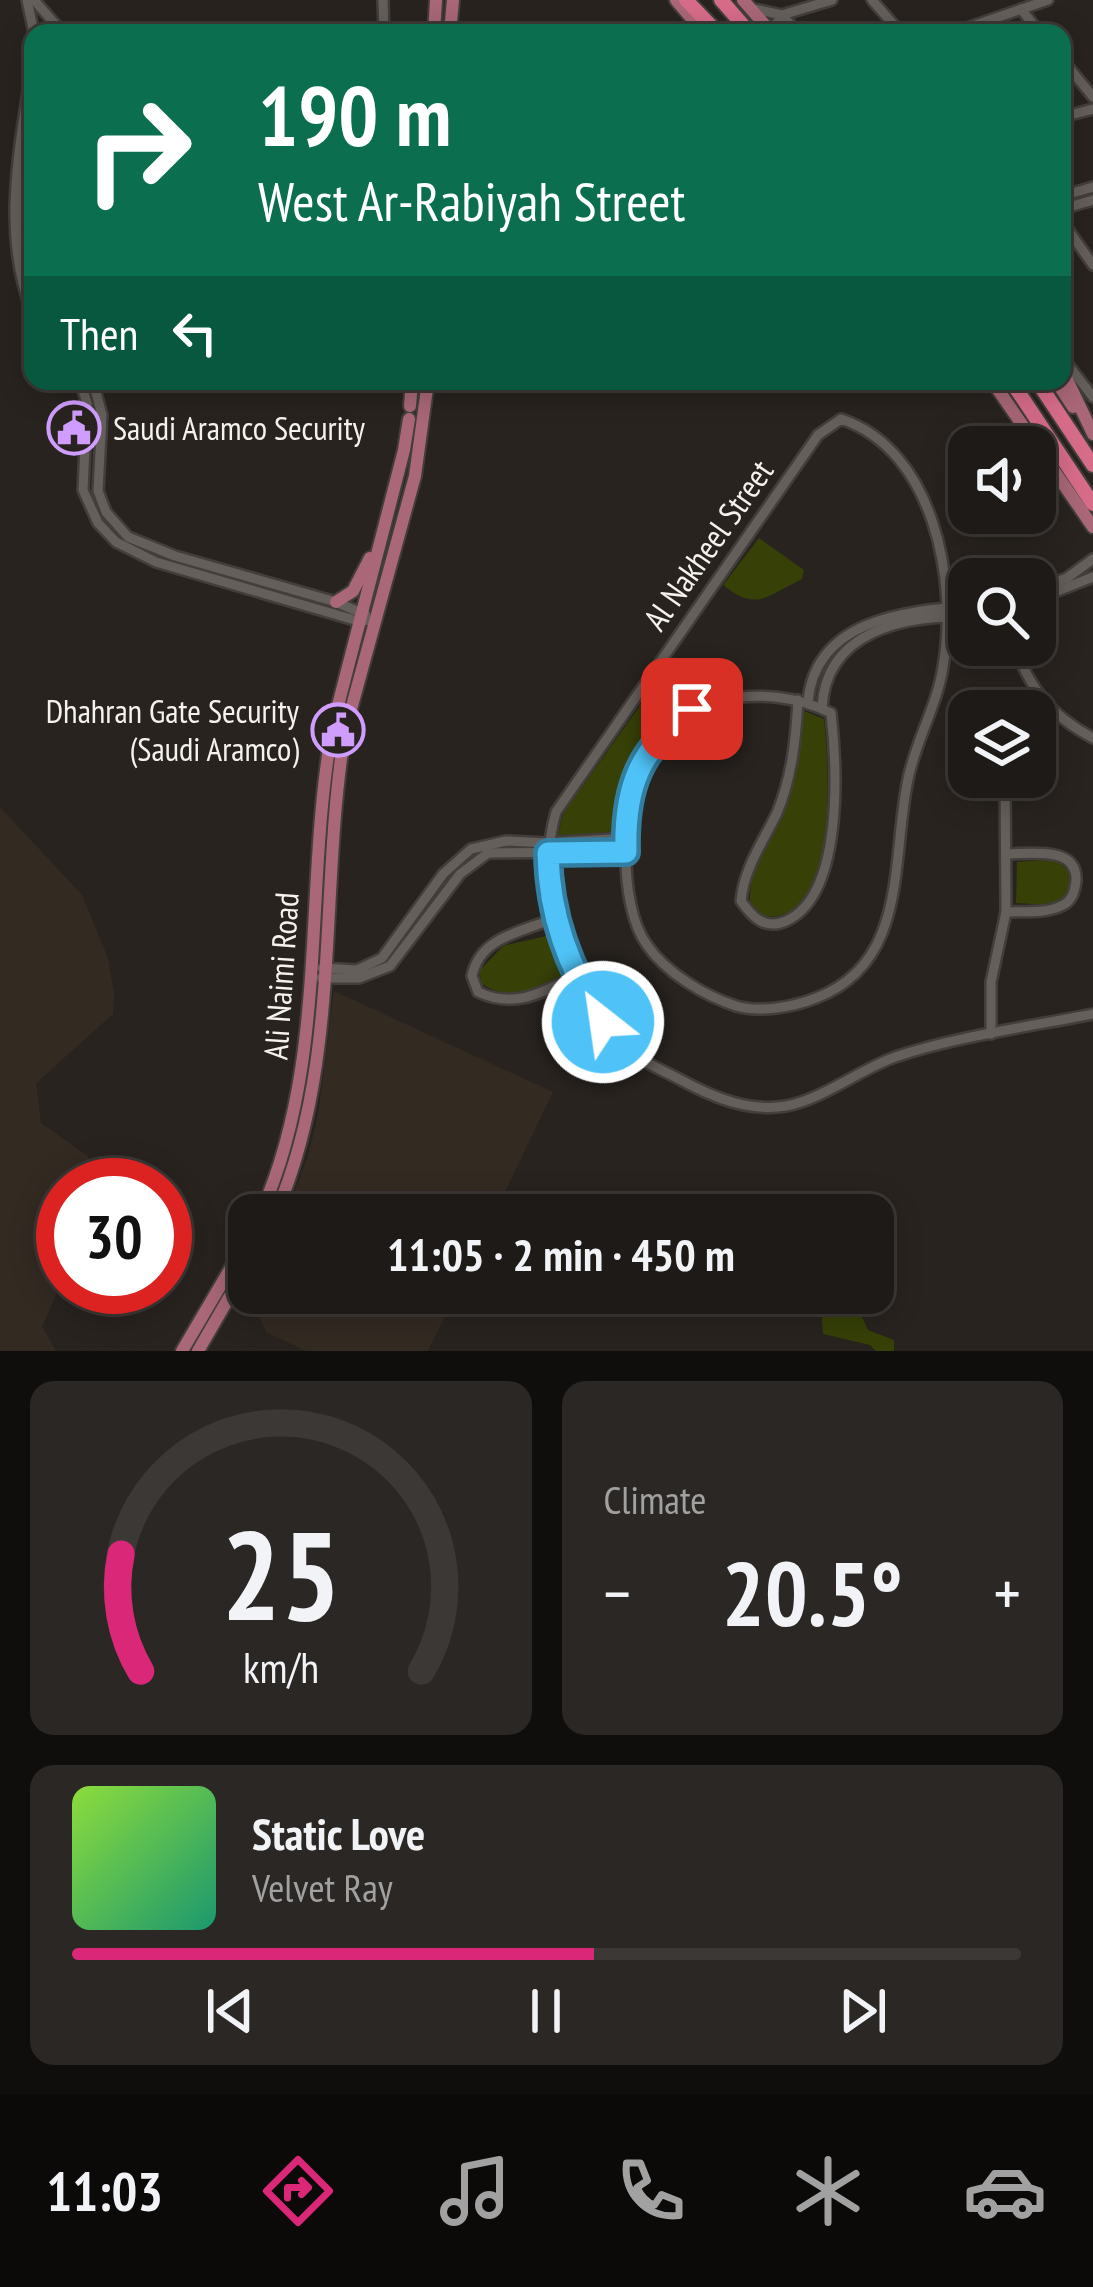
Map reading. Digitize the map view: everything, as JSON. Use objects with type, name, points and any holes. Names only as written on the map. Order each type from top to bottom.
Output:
[{"type":"highway","points":[[690,0],[712,24]]},
{"type":"highway","points":[[721,0],[742,24]]},
{"type":"highway","points":[[1017,390],[1093,504]]},
{"type":"highway","points":[[1043,390],[1093,464]]},
{"type":"main road","points":[[676,0],[696,24]]},
{"type":"main road","points":[[1071,388],[1093,436]]},
{"type":"main road","points":[[411,390],[404,450],[359,616],[342,717],[376,620],[415,476],[427,390]]},
{"type":"main road","points":[[998,390],[1093,527]]},
{"type":"main road","points":[[1062,390],[1093,436]]},
{"type":"main road","points":[[336,602],[358,584],[378,540]]},
{"type":"main road","name":"Ali Naimi Road","points":[[268,1194],[300,1090],[331,840],[337,737]]},
{"type":"main road","name":"Ali Naimi Road","points":[[282,1194],[307,1121],[320,1043],[317,973]]},
{"type":"main road","points":[[182,1351],[228,1273]]},
{"type":"main road","points":[[198,1351],[228,1299]]},
{"type":"street","points":[[31,0],[54,24]]},
{"type":"street","points":[[746,3],[760,13],[782,15],[832,0]]},
{"type":"street","points":[[872,0],[893,24]]},
{"type":"street","points":[[980,24],[1048,0]]},
{"type":"street","points":[[1021,10],[1033,24]]},
{"type":"street","points":[[776,24],[782,15]]},
{"type":"street","points":[[782,15],[790,24]]},
{"type":"street","points":[[1071,70],[1093,97]]},
{"type":"street","points":[[24,109],[12,237],[24,292]]},
{"type":"street","points":[[24,173],[24,250]]},
{"type":"street","points":[[1071,234],[1093,265]]},
{"type":"street","points":[[1071,369],[1092,396]]},
{"type":"street","points":[[84,390],[82,481],[98,523],[116,542],[140,556],[376,620]]},
{"type":"street","points":[[95,390],[102,415],[96,479],[106,512],[121,530],[140,544],[336,602],[359,616]]},
{"type":"street","points":[[87,417],[95,422],[102,415]]},
{"type":"street","name":"Al Nakheel Street","points":[[547,848],[556,812],[818,435],[841,419],[866,428],[897,454],[914,480],[932,517],[945,612]]},
{"type":"street","points":[[82,481],[89,476],[96,479]]},
{"type":"street","points":[[1056,582],[1093,559]]},
{"type":"street","points":[[1056,592],[1093,577]]},
{"type":"street","points":[[945,612],[944,665],[905,792],[893,908],[881,939],[857,974],[832,992],[793,1007],[739,1007],[686,982],[646,945],[626,887],[625,838],[637,769],[662,733],[692,709],[726,697],[803,701],[831,713],[836,775],[819,887],[808,906],[775,926],[761,923],[741,901],[742,889],[790,774],[803,701],[809,682],[844,635],[917,610],[945,612],[948,613]]},
{"type":"street","points":[[822,709],[827,675],[855,643],[890,626],[948,611]]},
{"type":"street","points":[[1056,713],[1093,738]]},
{"type":"street","points":[[991,1034],[991,982],[1006,912],[1005,798]]},
{"type":"street","points":[[317,973],[359,979],[390,966],[473,861],[488,853],[625,838]]},
{"type":"street","points":[[547,848],[626,852]]},
{"type":"street","points":[[547,848],[555,918],[576,976],[603,1022],[633,1053],[709,1095],[749,1107],[790,1106],[889,1059],[930,1046],[1093,1014]]},
{"type":"street","points":[[1006,854],[1054,854],[1069,860],[1076,873],[1066,904],[1006,912]]},
{"type":"street","points":[[555,918],[496,941],[473,966],[472,976],[478,992],[496,1000],[517,1001],[576,976]]},
{"type":"shaded area","points":[[0,807],[82,895],[108,958],[114,994],[113,1014],[36,1083],[41,1123],[89,1158],[36,1158],[36,1314],[48,1314],[42,1327],[56,1351],[0,1351]]},
{"type":"shaded area","points":[[334,991],[553,1092],[504,1194],[293,1194],[318,1115]]},
{"type":"shaded area","points":[[258,1314],[446,1314],[428,1351],[306,1351],[266,1332]]},
{"type":"green space","points":[[759,538],[804,570],[802,579],[762,598],[744,598],[723,585]]},
{"type":"green space","points":[[649,693],[674,712],[634,766],[623,797],[619,831],[557,837],[564,812]]},
{"type":"green space","points":[[804,711],[824,719],[828,789],[824,845],[811,891],[800,906],[764,917],[750,902],[750,889],[786,805]]},
{"type":"green space","points":[[1055,859],[1070,872],[1069,896],[1049,905],[1016,903],[1017,862]]},
{"type":"green space","points":[[550,935],[566,974],[514,993],[482,984],[479,971],[503,946]]},
{"type":"green space","points":[[822,1314],[861,1314],[868,1330],[894,1340],[894,1351],[876,1351],[870,1345],[823,1334]]},
{"type":"place","name":"Saudi Aramco Security","points":[[74,428]]},
{"type":"place","name":"Dhahran Gate Security (Saudi Aramco)","points":[[338,730]]},
{"type":"route","points":[[603,1022],[580,986],[556,929],[548,853],[626,852],[625,824],[637,769],[662,733],[692,709]]}]
